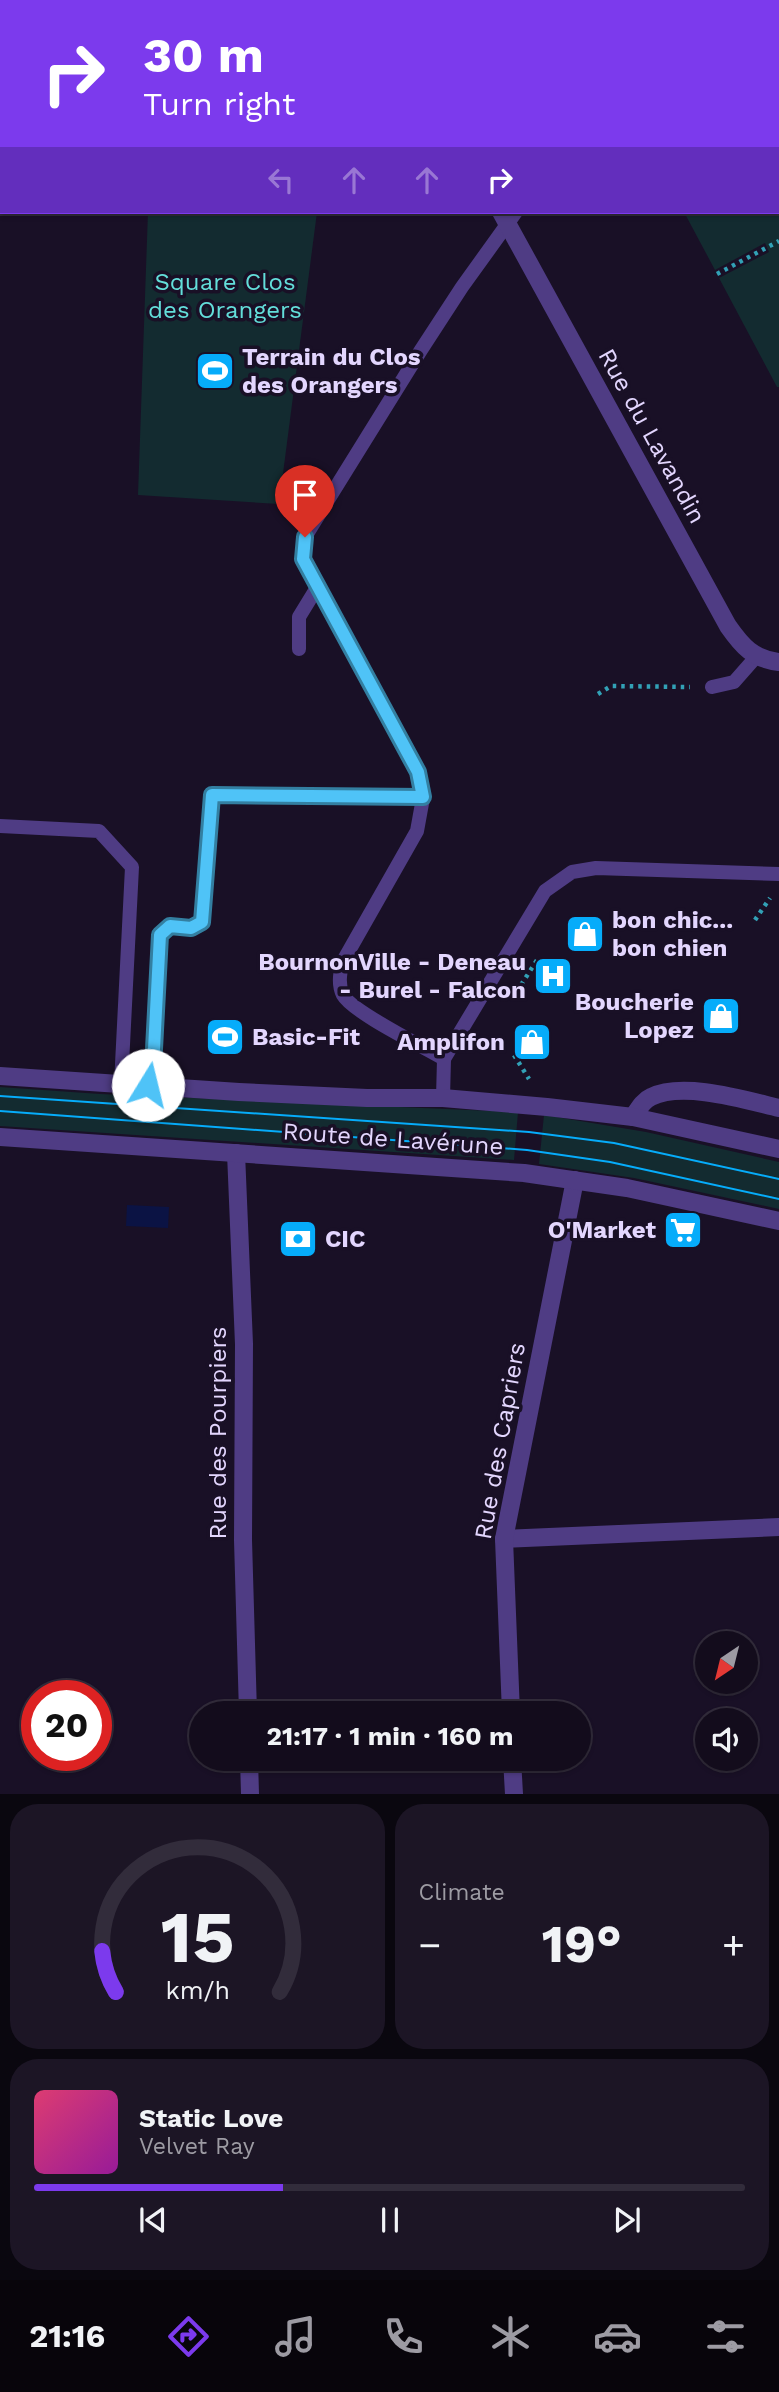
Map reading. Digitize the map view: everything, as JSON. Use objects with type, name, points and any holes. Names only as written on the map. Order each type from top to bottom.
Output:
[{"type":"street","name":"Rue du Lavandin","points":[[508,216],[728,626],[742,645],[756,657]]},
{"type":"street","points":[[756,657],[779,662]]},
{"type":"street","name":"Route de Lavérune","points":[[0,1076],[367,1098],[443,1098],[633,1117],[779,1149]]},
{"type":"street","points":[[633,1117],[651,1097],[678,1090],[779,1108]]},
{"type":"street","name":"Route de Lavérune","points":[[0,1137],[511,1172],[627,1188],[779,1221]]},
{"type":"street","name":"Rue des Pourpiers","points":[[236,1153],[244,1335],[243,1540],[248,1701]]},
{"type":"street","name":"Rue des Capriers","points":[[510,1701],[504,1539],[575,1180]]},
{"type":"street","points":[[504,1539],[779,1527]]},
{"type":"street","points":[[249,1771],[250,1794]]},
{"type":"street","points":[[513,1771],[514,1794]]},
{"type":"lane","points":[[444,1059],[356,1009],[343,995],[339,980],[342,963],[417,831],[423,797],[418,772],[303,559],[305,537],[508,216]]},
{"type":"lane","points":[[299,649],[299,617],[318,586]]},
{"type":"lane","points":[[712,687],[734,681],[756,657]]},
{"type":"lane","points":[[148,1085],[153,1068],[160,935],[170,926],[191,928],[202,922],[212,795],[423,797]]},
{"type":"lane","points":[[0,827],[99,831],[132,867],[121,1084]]},
{"type":"lane","points":[[443,1098],[444,1059],[545,891],[572,872],[596,868],[779,874]]},
{"type":"path","points":[[717,274],[779,241]]},
{"type":"path","points":[[598,694],[611,685],[712,687]]},
{"type":"path","points":[[755,920],[773,893]]},
{"type":"path","points":[[513,999],[538,957]]},
{"type":"green space","name":"Terrain du Clos des Orangers","points":[[148,214],[317,214],[279,504],[138,495]]},
{"type":"green space","points":[[685,214],[779,214],[779,387],[719,278],[769,252],[765,243],[715,270]]},
{"type":"green space","points":[[0,1087],[100,1094],[518,1112],[514,1160],[0,1126]]},
{"type":"green space","points":[[544,1115],[646,1132],[779,1162],[779,1209],[634,1178],[539,1164]]},
{"type":"shaded area","points":[[127,1205],[169,1207],[168,1228],[126,1226]]},
{"type":"tram line","points":[[0,1096],[529,1132],[614,1143],[779,1179]]},
{"type":"tram line","points":[[0,1111],[527,1150],[610,1162],[779,1199]]},
{"type":"place","name":"Terrain du Clos des Orangers","points":[[215,371]]},
{"type":"place","name":"bon chic... bon chien","points":[[585,934]]},
{"type":"place","name":"BournonVille - Deneau - Burel - Falcon","points":[[553,976]]},
{"type":"place","name":"Boucherie Lopez","points":[[721,1016]]},
{"type":"place","name":"Basic-Fit","points":[[225,1037]]},
{"type":"place","name":"Amplifon","points":[[532,1042]]},
{"type":"place","name":"O'Market","points":[[683,1230]]},
{"type":"place","name":"CIC","points":[[298,1239]]},
{"type":"route","points":[[148,1085],[153,1068],[160,935],[170,926],[191,928],[202,922],[212,795],[423,797],[418,772],[303,559],[305,537]]},
{"type":"park label","name":"Square Clos des Orangers","points":[[225,296]]}]
